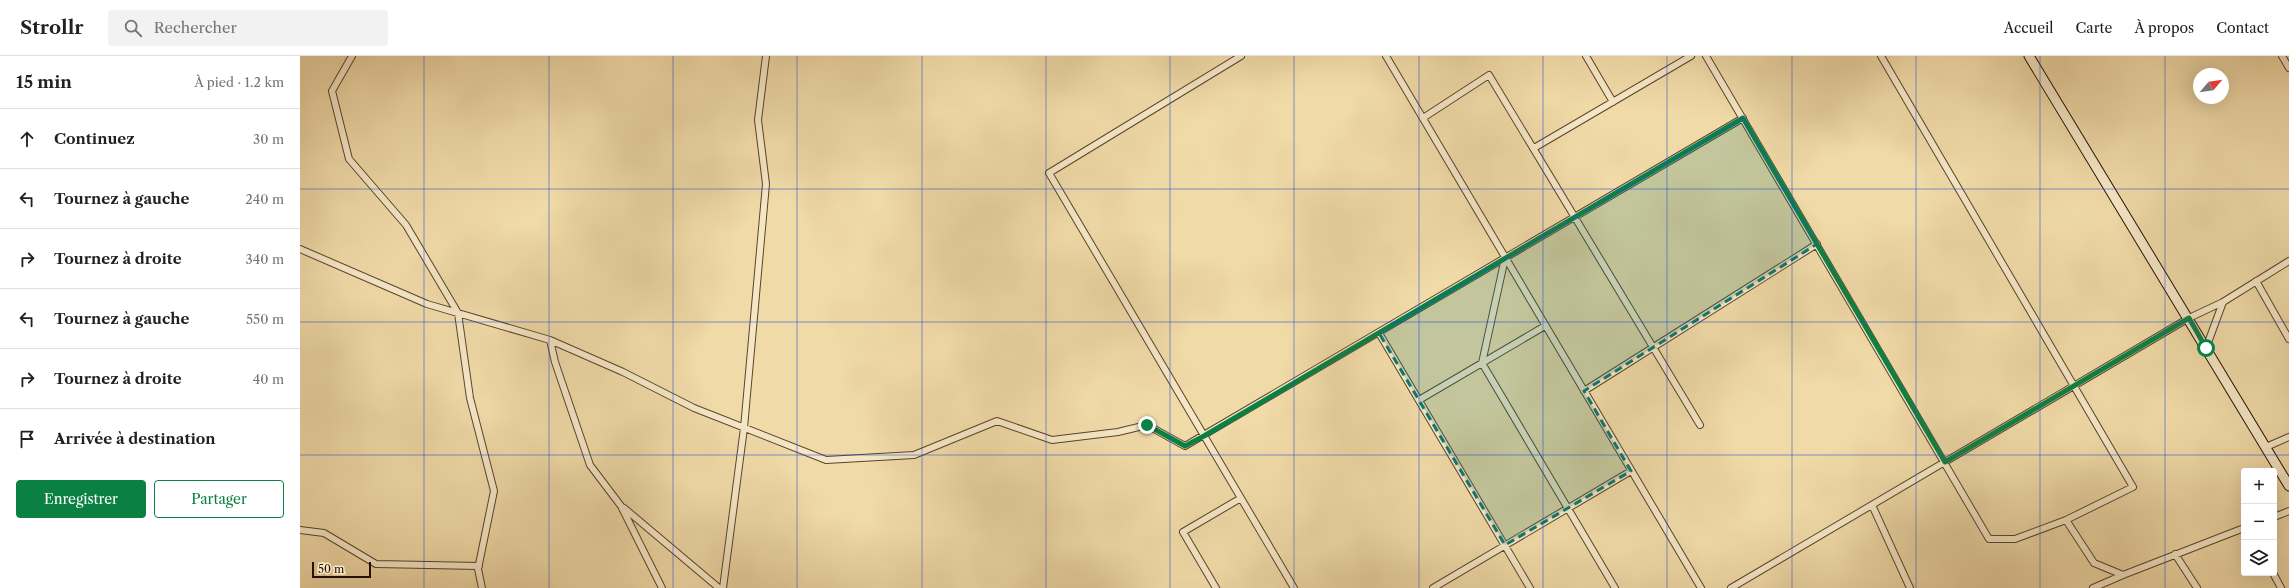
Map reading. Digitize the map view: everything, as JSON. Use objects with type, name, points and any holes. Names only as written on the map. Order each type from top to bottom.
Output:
[{"type":"main road","points":[[2029,56],[2189,318],[2289,486]]},
{"type":"street","points":[[352,56],[332,91],[349,159],[406,225],[458,313],[470,398],[494,491],[478,566],[482,588]]},
{"type":"street","points":[[723,588],[744,428],[766,184],[758,120],[766,56]]},
{"type":"street","points":[[1242,56],[1049,173],[1294,588]]},
{"type":"street","points":[[1386,56],[1701,588]]},
{"type":"street","points":[[1586,56],[1613,102]]},
{"type":"street","points":[[1534,148],[1691,56]]},
{"type":"street","points":[[1706,56],[1945,462],[1988,539],[2015,539],[2066,520],[2133,486],[2073,386],[1881,56]]},
{"type":"street","points":[[2282,56],[2289,68]]},
{"type":"street","points":[[1423,118],[1489,75],[1700,425]]},
{"type":"street","points":[[300,249],[427,304],[550,340],[623,372],[694,408],[826,460],[914,456],[997,421],[1052,440],[1118,432],[1147,425],[1185,446],[1743,118]]},
{"type":"street","points":[[1584,391],[1817,244]]},
{"type":"street","points":[[1506,258],[1482,363],[1615,588]]},
{"type":"street","points":[[1730,588],[2189,318],[2223,302],[2289,261]]},
{"type":"street","points":[[2256,282],[2289,339]]},
{"type":"street","points":[[2206,348],[2223,302]]},
{"type":"street","points":[[1419,400],[1546,326]]},
{"type":"street","points":[[1379,333],[1530,588]]},
{"type":"street","points":[[550,340],[554,362],[590,465],[621,506],[662,588]]},
{"type":"street","points":[[2266,447],[2289,437]]},
{"type":"street","points":[[1433,588],[1631,471]]},
{"type":"street","points":[[1216,588],[1183,532],[1241,498]]},
{"type":"street","points":[[1872,505],[1910,588]]},
{"type":"street","points":[[621,506],[719,588]]},
{"type":"street","points":[[2277,516],[2289,511]]},
{"type":"street","points":[[2066,520],[2094,563],[2123,575]]},
{"type":"street","points":[[2092,588],[2241,529]]},
{"type":"street","points":[[300,530],[324,533],[376,564],[478,566]]},
{"type":"street","points":[[2175,554],[2197,588]]},
{"type":"street","points":[[2275,576],[2281,588]]},
{"type":"highlighted area","points":[[1743,118],[1817,244],[1584,391],[1631,471],[1505,545],[1379,333]]},
{"type":"route","points":[[1147,425],[1185,446],[1743,118],[1945,462],[2189,318],[2206,348]]}]
